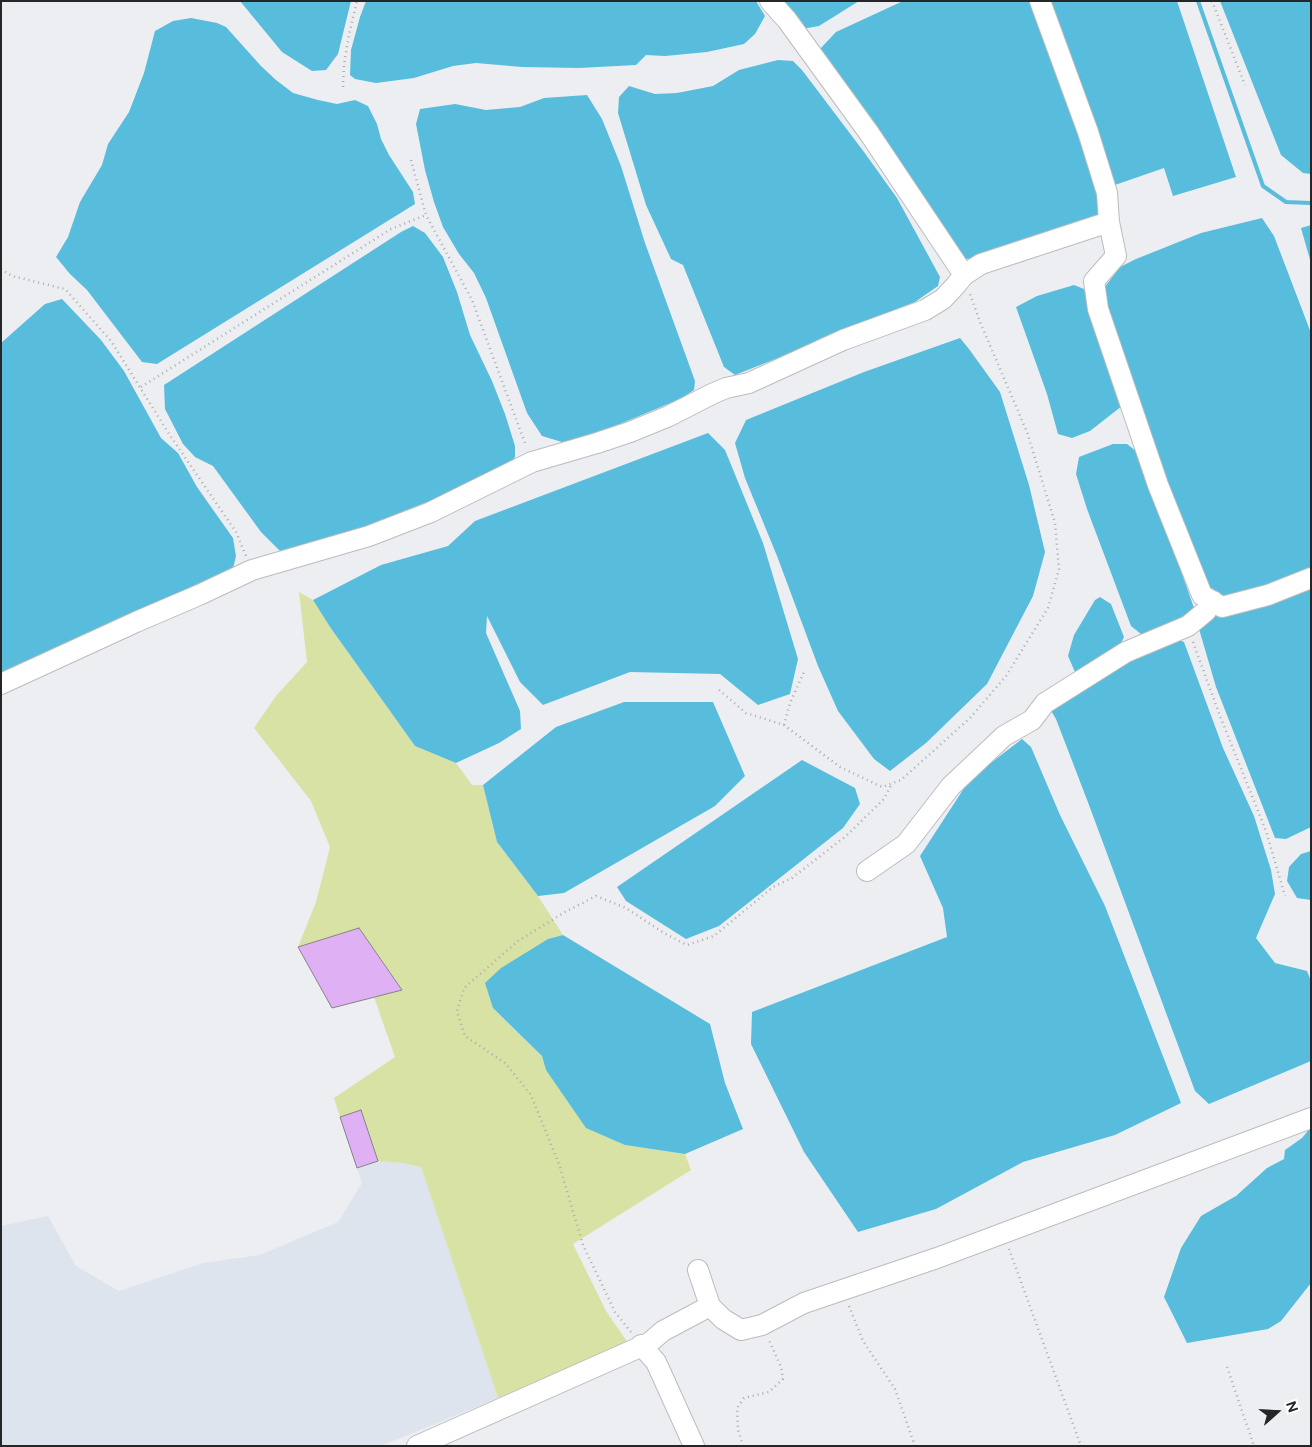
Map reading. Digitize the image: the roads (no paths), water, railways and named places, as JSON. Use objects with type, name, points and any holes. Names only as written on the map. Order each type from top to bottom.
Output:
[{"type":"lane","points":[[770,1],[787,20],[869,133],[964,275]]},
{"type":"lane","points":[[1040,1],[1088,132],[1107,193],[1109,222],[1116,256],[1094,281],[1098,309],[1158,486],[1202,595],[1222,607],[1268,595],[1311,578]]},
{"type":"lane","points":[[1,684],[252,570],[369,536],[431,512],[532,462],[597,444],[630,432],[726,388],[749,383],[843,340],[925,310],[943,299],[964,275],[982,264],[1109,222]]},
{"type":"lane","points":[[867,871],[906,844],[951,786],[1004,736],[1032,720],[1045,703],[1126,652],[1188,626],[1206,611],[1213,602]]},
{"type":"lane","points":[[698,1270],[710,1306],[723,1319],[741,1330],[762,1324],[804,1303],[1003,1233],[1311,1118]]},
{"type":"lane","points":[[417,1446],[649,1343],[664,1331],[710,1306]]},
{"type":"lane","points":[[641,1345],[656,1362],[694,1446]]},
{"type":"water","points":[[240,1],[351,1],[338,54],[326,70],[312,71],[282,52]]},
{"type":"water","points":[[366,1],[756,1],[765,16],[755,34],[744,44],[707,52],[665,56],[646,55],[636,65],[579,68],[522,67],[476,63],[453,66],[414,78],[376,83],[355,79],[350,75],[351,50]]},
{"type":"water","points":[[778,1],[859,1],[819,26],[802,29]]},
{"type":"water","points":[[903,1],[1034,1],[1082,136],[1103,217],[984,258],[964,259],[820,49],[836,32]]},
{"type":"water","points":[[1046,1],[1177,1],[1236,177],[1173,196],[1164,168],[1112,186]]},
{"type":"water","points":[[1220,1],[1311,1],[1311,174],[1303,173],[1281,155]]},
{"type":"water","points":[[191,18],[217,23],[226,27],[261,66],[293,93],[337,104],[355,100],[368,106],[389,155],[413,192],[415,204],[157,364],[142,362],[87,290],[56,257],[68,237],[80,202],[102,165],[108,144],[129,112],[144,73],[155,31],[173,21]]},
{"type":"water","points":[[778,60],[793,61],[802,70],[864,152],[897,198],[940,277],[938,286],[915,302],[824,337],[793,352],[735,375],[724,367],[683,265],[671,259],[646,205],[618,113],[619,97],[629,86],[655,94],[677,93],[713,86],[739,70]]},
{"type":"water","points":[[587,95],[602,119],[621,166],[645,243],[695,381],[694,390],[680,399],[586,438],[562,442],[542,436],[527,413],[486,298],[474,273],[459,254],[443,227],[425,170],[416,124],[420,109],[455,104],[486,110],[520,107],[544,98]]},
{"type":"water","points":[[1262,218],[1274,236],[1311,333],[1311,571],[1245,592],[1215,597],[1205,581],[1165,482],[1107,318],[1104,288],[1120,267],[1136,259],[1201,233]]},
{"type":"water","points":[[1311,225],[1311,263],[1301,228]]},
{"type":"water","points":[[413,226],[425,233],[443,257],[457,292],[470,335],[505,414],[515,446],[515,457],[509,466],[479,483],[307,549],[280,551],[261,532],[213,466],[195,457],[183,444],[165,409],[164,385]]},
{"type":"water","points":[[1074,285],[1084,289],[1122,406],[1090,431],[1072,438],[1058,434],[1047,394],[1016,307],[1037,296]]},
{"type":"water","points":[[62,299],[101,340],[124,371],[161,438],[178,453],[197,487],[233,538],[236,556],[232,573],[1,677],[1,343],[45,304]]},
{"type":"water","points":[[960,338],[1000,392],[1029,485],[1045,552],[1033,596],[987,684],[926,743],[890,771],[874,759],[838,711],[818,666],[777,556],[745,478],[735,443],[746,420],[864,372]]},
{"type":"water","points":[[708,433],[725,450],[763,543],[798,659],[790,694],[758,705],[720,674],[630,672],[543,705],[520,682],[487,616],[486,633],[520,711],[521,729],[499,743],[456,763],[415,746],[330,627],[313,600],[381,565],[448,546],[475,521]]},
{"type":"water","points":[[1113,444],[1127,444],[1140,454],[1194,608],[1192,616],[1154,633],[1141,634],[1131,626],[1087,509],[1076,474],[1079,457]]},
{"type":"water","points":[[1311,585],[1311,827],[1286,839],[1275,838],[1216,687],[1199,629],[1215,616],[1248,608]]},
{"type":"water","points":[[1100,597],[1111,604],[1124,637],[1119,647],[1082,672],[1075,672],[1068,656],[1074,635],[1095,600]]},
{"type":"water","points":[[1176,639],[1184,642],[1223,748],[1254,816],[1271,870],[1275,894],[1256,938],[1275,963],[1307,971],[1311,981],[1311,1061],[1209,1104],[1195,1091],[1089,805],[1056,719],[1050,709],[1134,656]]},
{"type":"water","points":[[624,702],[713,702],[745,776],[715,806],[564,893],[538,896],[497,842],[483,785],[556,727]]},
{"type":"water","points":[[1022,739],[1031,747],[1060,815],[1105,906],[1181,1103],[1115,1135],[1023,1162],[936,1209],[858,1232],[804,1152],[751,1044],[752,1012],[947,937],[943,908],[920,856],[970,779]]},
{"type":"water","points":[[802,760],[855,788],[860,804],[843,828],[719,926],[686,939],[626,901],[617,887]]},
{"type":"water","points":[[1311,851],[1311,900],[1297,898],[1287,881],[1289,867],[1301,854]]},
{"type":"water","points":[[563,935],[710,1024],[725,1083],[743,1129],[685,1154],[625,1145],[586,1128],[546,1070],[542,1056],[493,1008],[485,983],[501,968],[548,939]]},
{"type":"water","points":[[1311,1127],[1311,1283],[1281,1321],[1268,1329],[1187,1343],[1164,1297],[1181,1248],[1201,1216],[1236,1196],[1267,1168],[1284,1159],[1285,1150],[1302,1138]]},
{"type":"waterway","points":[[1198,1],[1263,186],[1286,202],[1311,203]]}]
